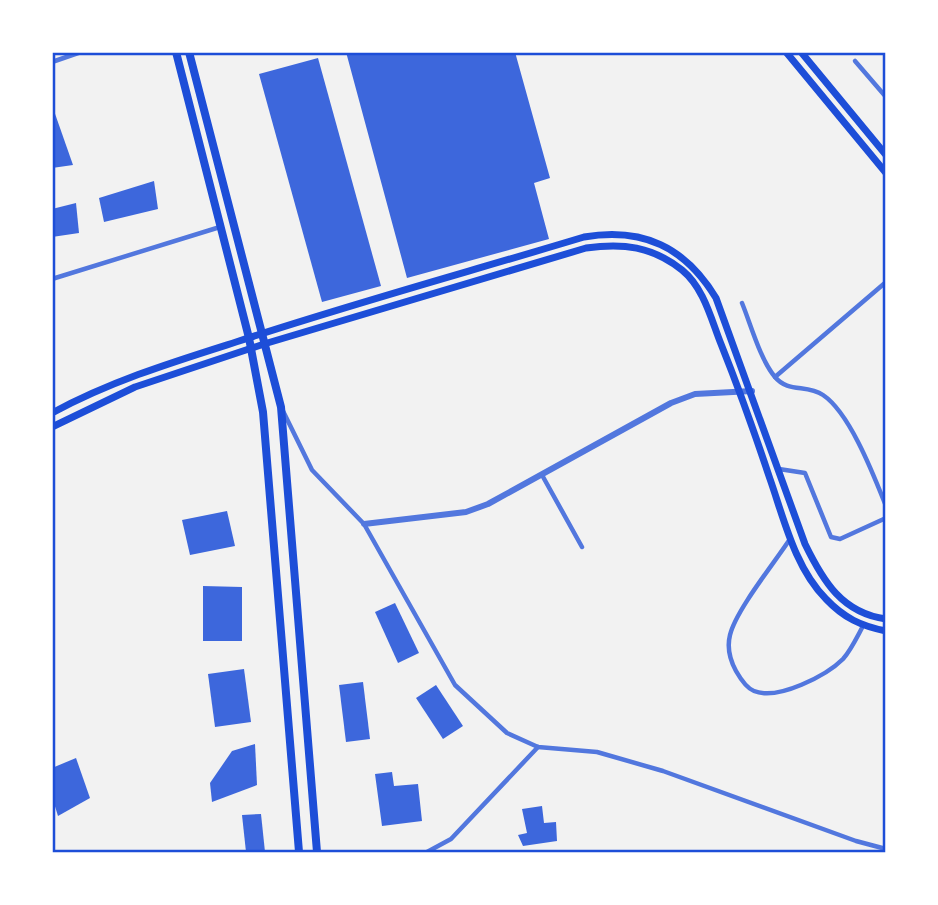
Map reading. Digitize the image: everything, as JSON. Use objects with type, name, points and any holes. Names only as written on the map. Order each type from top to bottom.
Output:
[{"type":"main road","points":[[176,52],[251,348],[263,412],[299,852]]},
{"type":"main road","points":[[189,52],[281,407],[317,852]]},
{"type":"main road","points":[[786,52],[886,173]]},
{"type":"main road","points":[[801,52],[886,155]]},
{"type":"main road","points":[[52,413],[130,376],[261,333],[584,237],[621,234],[639,236],[658,243],[691,264],[704,277],[716,298],[752,391],[805,544],[816,568],[848,606],[865,616],[886,619]]},
{"type":"main road","points":[[52,427],[135,387],[251,348],[586,248],[629,246],[665,259],[682,271],[695,284],[705,302],[740,391],[791,538],[807,574],[824,598],[845,617],[863,626],[886,631]]},
{"type":"street","points":[[52,62],[81,52]]},
{"type":"street","points":[[855,61],[886,97]]},
{"type":"street","points":[[52,279],[220,228]]},
{"type":"street","points":[[775,377],[886,282]]},
{"type":"street","points":[[742,303],[775,377],[786,387],[810,389],[822,394],[838,407],[867,460],[886,506]]},
{"type":"street","points":[[364,524],[466,512],[488,504],[671,403],[695,394],[752,391]]},
{"type":"street","points":[[281,407],[312,470],[364,524],[455,685],[507,733],[538,747],[597,752],[663,771],[856,841],[886,849]]},
{"type":"street","points":[[779,469],[805,473],[831,537],[840,539],[886,518]]},
{"type":"street","points":[[542,475],[582,547]]},
{"type":"street","points":[[791,538],[736,620],[730,635],[728,650],[742,681],[754,691],[766,693],[800,685],[832,669],[845,656],[863,626]]},
{"type":"street","points":[[427,852],[451,839],[538,747]]},
{"type":"street","points":[[879,847],[886,842]]},
{"type":"building","points":[[346,52],[515,52],[550,178],[534,183],[549,239],[407,278]]},
{"type":"building","points":[[318,58],[381,286],[322,302],[259,74]]},
{"type":"building","points":[[53,108],[73,165],[52,168]]},
{"type":"building","points":[[154,181],[158,209],[104,222],[99,198]]},
{"type":"building","points":[[76,203],[79,233],[52,237],[52,209]]},
{"type":"building","points":[[227,511],[235,546],[190,555],[182,520]]},
{"type":"building","points":[[203,586],[242,587],[242,641],[203,641]]},
{"type":"building","points":[[395,603],[419,653],[398,663],[375,612]]},
{"type":"building","points":[[244,669],[251,722],[215,727],[208,674]]},
{"type":"building","points":[[363,682],[370,739],[346,742],[339,685]]},
{"type":"building","points":[[436,685],[463,726],[443,739],[416,698]]},
{"type":"building","points":[[255,744],[257,785],[212,802],[210,783],[232,751]]},
{"type":"building","points":[[76,758],[90,798],[58,816],[52,797],[52,768]]},
{"type":"building","points":[[392,772],[394,786],[418,784],[422,821],[382,826],[375,774]]},
{"type":"building","points":[[542,806],[544,823],[556,822],[557,841],[523,846],[518,835],[527,833],[522,809]]},
{"type":"building","points":[[261,814],[265,852],[246,852],[242,815]]}]
